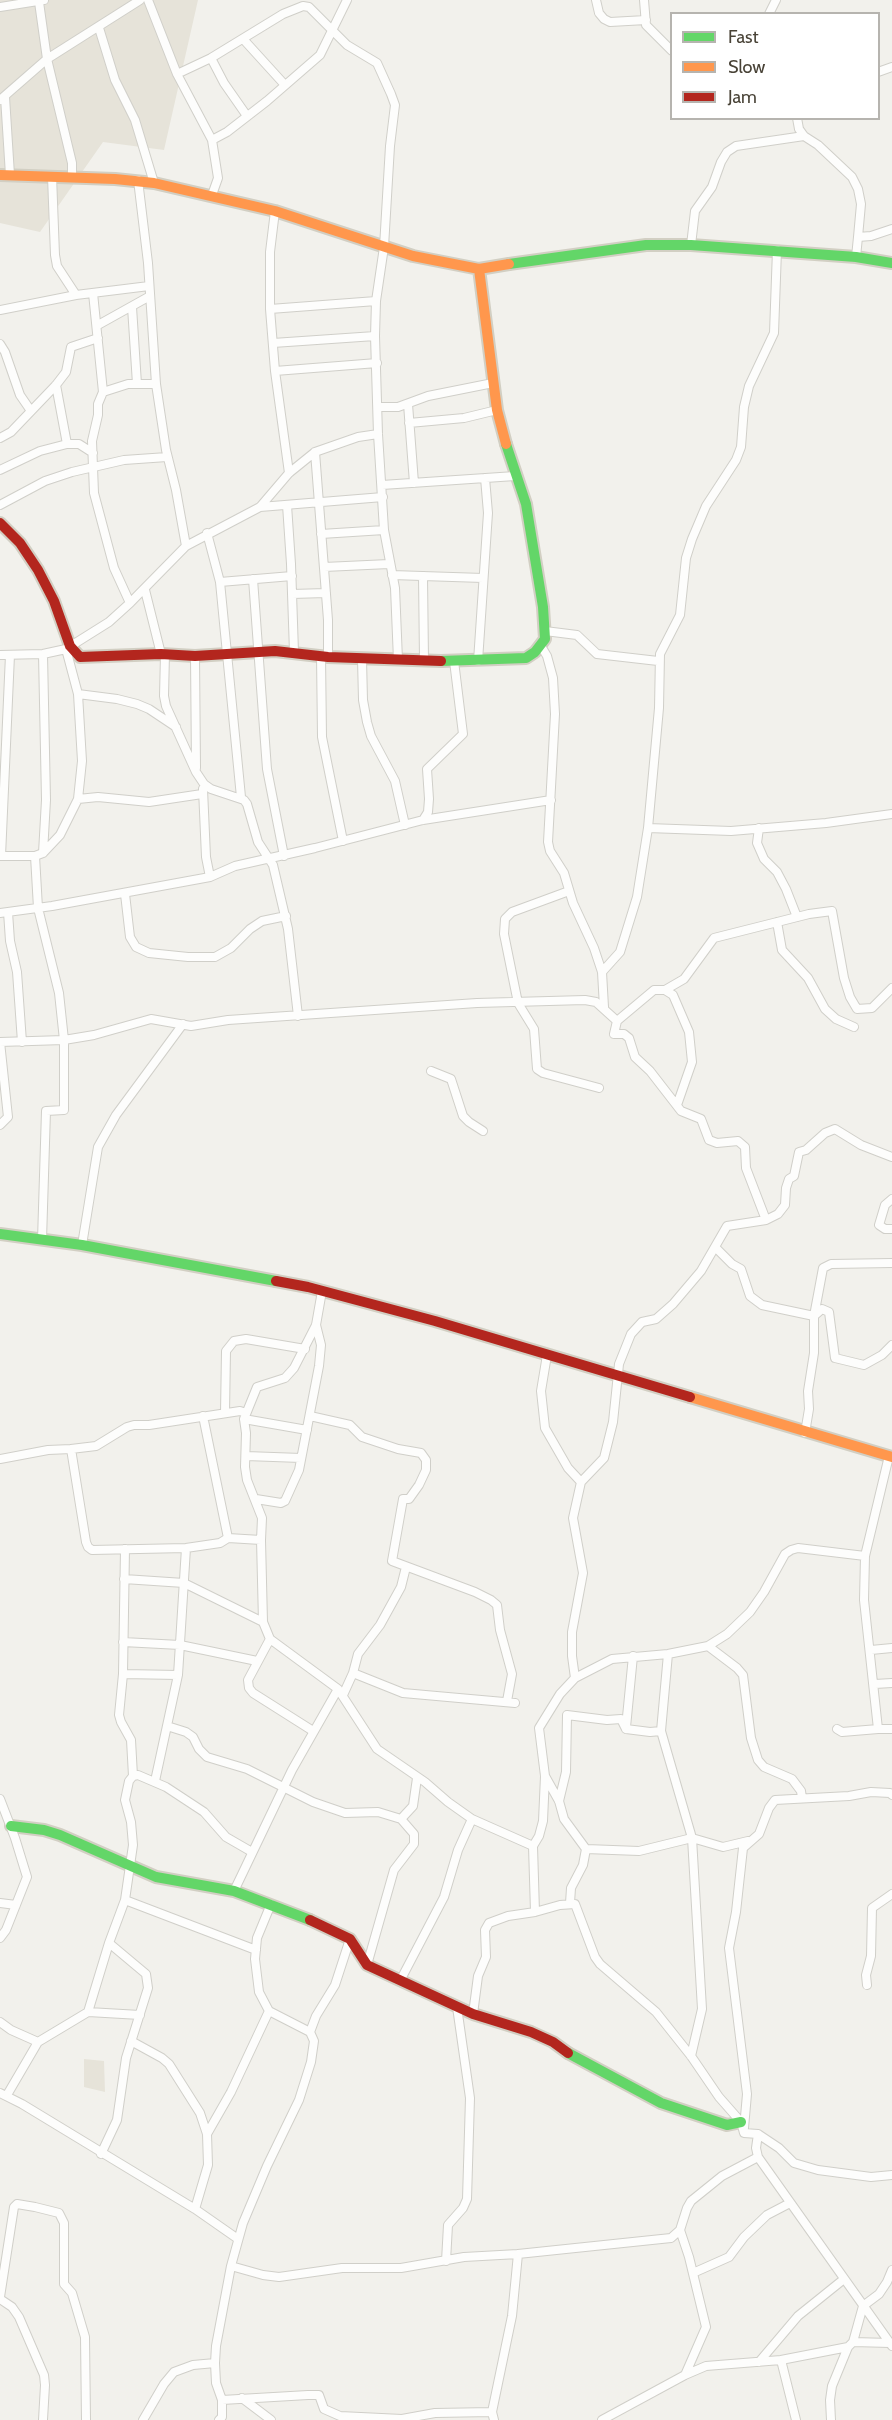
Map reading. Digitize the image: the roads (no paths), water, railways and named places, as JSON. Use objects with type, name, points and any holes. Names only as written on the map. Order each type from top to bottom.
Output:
[{"type":"street","points":[[140,0],[47,59],[2,98],[5,175],[138,180],[154,183],[274,211],[438,262],[479,269],[593,251],[646,245],[691,244],[856,257],[892,263]]},
{"type":"street","points":[[148,0],[177,74],[212,140],[218,178],[212,195]]},
{"type":"street","points":[[212,140],[227,132],[320,55],[347,0]]},
{"type":"street","points":[[596,0],[599,13],[610,22],[646,20]]},
{"type":"street","points":[[644,0],[646,25],[670,49]]},
{"type":"street","points":[[0,8],[41,1],[47,59],[72,163],[72,177]]},
{"type":"street","points":[[177,74],[244,40],[283,14],[303,6],[309,7],[347,45],[377,63],[395,105],[389,154],[384,247],[376,301],[375,336],[384,530],[395,588],[398,660]]},
{"type":"street","points":[[99,28],[115,80],[135,120],[154,183]]},
{"type":"street","points":[[244,40],[284,84]]},
{"type":"street","points":[[211,58],[247,116]]},
{"type":"street","points":[[797,120],[799,129],[804,136],[818,145],[852,177],[858,189],[861,204],[856,257]]},
{"type":"street","points":[[691,244],[695,211],[712,188],[720,162],[727,152],[736,146],[804,136]]},
{"type":"street","points":[[52,176],[57,266],[76,295]]},
{"type":"street","points":[[138,180],[156,384],[167,457],[176,490],[186,546]]},
{"type":"street","points":[[274,211],[270,252],[270,309],[275,371],[289,473]]},
{"type":"street","points":[[858,237],[884,233],[892,229]]},
{"type":"street","points":[[602,972],[620,952],[638,897],[648,828],[659,708],[658,661],[663,646],[680,615],[686,558],[692,539],[706,506],[736,460],[741,447],[744,407],[749,386],[774,333],[777,250]]},
{"type":"street","points":[[68,647],[88,658],[163,654],[195,656],[294,652],[398,660],[478,661],[526,658],[541,646],[545,639],[545,631],[526,504],[515,476],[497,410],[479,269]]},
{"type":"street","points":[[0,310],[76,295],[149,286]]},
{"type":"street","points":[[93,293],[103,392],[98,404],[92,441],[94,493],[114,568],[130,603]]},
{"type":"street","points":[[98,325],[150,296]]},
{"type":"street","points":[[270,309],[376,301]]},
{"type":"street","points":[[132,307],[137,384]]},
{"type":"street","points":[[273,343],[375,336]]},
{"type":"street","points":[[0,438],[11,432],[56,385],[66,372],[71,347],[98,338]]},
{"type":"street","points":[[0,344],[20,395],[31,411]]},
{"type":"street","points":[[275,371],[377,363]]},
{"type":"street","points":[[378,407],[398,407],[428,396],[493,383]]},
{"type":"street","points":[[103,392],[119,386],[156,384]]},
{"type":"street","points":[[56,385],[67,444]]},
{"type":"street","points":[[408,404],[414,483]]},
{"type":"street","points":[[409,423],[464,418],[497,410]]},
{"type":"street","points":[[0,655],[43,654],[68,647],[109,622],[146,590],[186,546],[260,507],[289,473],[315,452],[358,437],[378,434]]},
{"type":"street","points":[[0,470],[40,452],[67,444],[79,444],[93,453]]},
{"type":"street","points":[[315,452],[326,593],[322,737],[343,841]]},
{"type":"street","points":[[0,505],[45,481],[72,472],[131,459],[167,457]]},
{"type":"street","points":[[382,485],[515,476]]},
{"type":"street","points":[[478,661],[488,513],[485,478]]},
{"type":"street","points":[[260,507],[383,498]]},
{"type":"street","points":[[286,505],[292,576],[294,652]]},
{"type":"street","points":[[0,523],[20,543],[38,570],[54,601],[68,647],[78,694],[82,761],[78,799],[60,835],[39,855],[1,856],[10,655]]},
{"type":"street","points":[[321,534],[384,530]]},
{"type":"street","points":[[207,533],[220,582],[241,797]]},
{"type":"street","points":[[324,567],[389,564]]},
{"type":"street","points":[[392,575],[483,578]]},
{"type":"street","points":[[220,582],[292,576]]},
{"type":"street","points":[[423,576],[424,660]]},
{"type":"street","points":[[253,579],[267,769],[284,856]]},
{"type":"street","points":[[146,590],[163,654],[164,696],[196,772],[204,784],[211,789],[241,797],[247,804],[258,842],[270,859],[286,916],[298,1016]]},
{"type":"street","points":[[292,594],[326,593]]},
{"type":"street","points":[[545,631],[577,635],[597,654],[658,661]]},
{"type":"street","points":[[541,646],[547,656],[553,678],[555,714],[549,847],[564,873],[602,972],[604,1007]]},
{"type":"street","points":[[42,1240],[46,1111],[64,1110],[64,1040],[59,993],[38,908],[39,855],[46,800],[43,654]]},
{"type":"street","points":[[195,656],[196,772]]},
{"type":"street","points":[[362,658],[363,700],[367,722],[371,736],[395,781],[405,825]]},
{"type":"street","points":[[423,820],[428,812],[427,769],[463,734],[454,661]]},
{"type":"street","points":[[78,694],[137,704],[177,728]]},
{"type":"street","points":[[204,784],[202,794],[210,878]]},
{"type":"street","points":[[78,799],[99,797],[149,801],[202,794]]},
{"type":"street","points":[[22,1042],[17,972],[4,912],[125,894],[210,878],[235,866],[284,856],[423,820],[551,800]]},
{"type":"street","points":[[648,828],[695,831],[759,828],[892,814]]},
{"type":"street","points":[[759,828],[757,843],[764,859],[777,872],[797,917]]},
{"type":"street","points":[[569,891],[512,912],[505,919],[504,934],[518,1003],[534,1029],[537,1069],[543,1073],[599,1088]]},
{"type":"street","points":[[125,894],[130,938],[136,947],[149,954],[214,957],[223,954],[262,921],[286,916]]},
{"type":"street","points":[[665,990],[684,979],[714,938],[797,917],[832,911],[844,978],[850,997],[857,1009],[872,1008],[892,988]]},
{"type":"street","points":[[777,922],[782,951],[808,978],[825,1009],[836,1019],[854,1028]]},
{"type":"street","points":[[677,1105],[690,1071],[692,1052],[689,1032],[674,995],[665,990],[654,990],[617,1021],[614,1034],[624,1034],[628,1038],[635,1057],[650,1071],[663,1090],[677,1105],[687,1115],[702,1119],[709,1140],[717,1143],[738,1141],[745,1147],[746,1168],[766,1220]]},
{"type":"street","points":[[0,1125],[8,1117],[0,1042],[64,1040],[94,1035],[151,1019],[191,1026],[228,1020],[585,1000],[596,1002],[604,1007],[617,1021]]},
{"type":"street","points":[[81,1245],[98,1147],[116,1115],[183,1024]]},
{"type":"street","points":[[431,1071],[451,1079],[463,1116],[483,1131]]},
{"type":"street","points":[[575,1678],[572,1632],[583,1573],[573,1518],[581,1482],[604,1458],[613,1422],[616,1376],[631,1334],[642,1322],[656,1318],[673,1304],[701,1271],[728,1226],[766,1220],[778,1214],[785,1205],[786,1188],[789,1179],[794,1176],[799,1152],[806,1150],[825,1133],[835,1129],[861,1145],[892,1157]]},
{"type":"street","points":[[892,1199],[885,1205],[879,1225],[885,1229],[892,1229]]},
{"type":"street","points":[[0,1234],[81,1245],[240,1273],[322,1291],[435,1321],[891,1457],[865,1556],[864,1600],[875,1684],[878,1729]]},
{"type":"street","points":[[715,1247],[732,1264],[741,1269],[750,1296],[762,1305],[814,1316]]},
{"type":"street","points":[[805,1433],[814,1353],[814,1316],[821,1288],[821,1276],[826,1265],[892,1263]]},
{"type":"street","points":[[322,1291],[316,1325],[305,1348],[285,1378],[257,1387],[245,1416],[248,1480],[262,1518],[263,1622],[270,1639],[341,1692],[378,1749],[472,1819],[533,1846]]},
{"type":"street","points":[[814,1316],[822,1309],[829,1312],[835,1358],[864,1365],[882,1355],[892,1345]]},
{"type":"street","points":[[256,1500],[281,1503],[285,1501],[298,1470],[308,1431],[321,1345],[316,1325]]},
{"type":"street","points":[[225,1413],[226,1351],[234,1341],[252,1339],[305,1348]]},
{"type":"street","points":[[547,1355],[541,1391],[545,1428],[568,1468],[581,1482]]},
{"type":"street","points":[[0,1460],[48,1450],[96,1446],[134,1425],[149,1425],[240,1411],[245,1416],[308,1431]]},
{"type":"street","points":[[202,1416],[228,1538]]},
{"type":"street","points":[[310,1416],[350,1425],[362,1437],[421,1453],[426,1460],[426,1470],[419,1485],[409,1498],[403,1499],[392,1561],[475,1592],[491,1599],[497,1605],[500,1630],[512,1674],[507,1701]]},
{"type":"street","points":[[72,1449],[88,1547],[92,1550],[186,1548],[220,1543],[228,1538],[261,1540]]},
{"type":"street","points":[[246,1456],[301,1458]]},
{"type":"street","points":[[155,1781],[177,1675],[186,1548]]},
{"type":"street","points":[[535,1912],[533,1846],[539,1836],[543,1821],[545,1776],[539,1728],[548,1717],[560,1694],[575,1678],[612,1659],[708,1646],[727,1634],[750,1612],[785,1554],[791,1550],[798,1548],[865,1556]]},
{"type":"street","points":[[88,2012],[125,1900],[132,1845],[131,1822],[125,1800],[129,1781],[133,1776],[131,1740],[119,1715],[123,1674],[125,1549]]},
{"type":"street","points":[[234,1891],[283,1787],[313,1731],[353,1673],[358,1654],[380,1625],[401,1587],[406,1567]]},
{"type":"street","points":[[124,1579],[184,1583],[263,1622]]},
{"type":"street","points":[[270,1639],[248,1680],[249,1688],[253,1694],[313,1731]]},
{"type":"street","points":[[123,1642],[180,1645],[257,1661]]},
{"type":"street","points":[[708,1646],[743,1675],[751,1738],[758,1760],[764,1767],[792,1779],[801,1791],[802,1798]]},
{"type":"street","points":[[871,1650],[892,1648]]},
{"type":"street","points":[[668,1653],[662,1731],[692,1838],[702,2009],[691,2056]]},
{"type":"street","points":[[626,1729],[633,1656]]},
{"type":"street","points":[[353,1673],[403,1693],[516,1702]]},
{"type":"street","points":[[123,1674],[177,1675]]},
{"type":"street","points":[[875,1684],[892,1683]]},
{"type":"street","points":[[559,1801],[566,1772],[567,1715],[608,1720],[621,1719],[626,1729]]},
{"type":"street","points":[[167,1726],[186,1732],[193,1737],[199,1749],[207,1757],[247,1769],[313,1802],[345,1813],[378,1812],[401,1819],[414,1834],[414,1844],[394,1870],[367,1965]]},
{"type":"street","points":[[626,1729],[662,1731]]},
{"type":"street","points":[[837,1729],[842,1732],[892,1729]]},
{"type":"street","points":[[133,1776],[138,1775],[155,1781],[204,1812],[226,1837],[252,1852]]},
{"type":"street","points":[[545,1776],[559,1801],[564,1820],[586,1849],[583,1865],[571,1888],[570,1903]]},
{"type":"street","points":[[401,1819],[413,1806],[417,1778]]},
{"type":"street","points":[[743,2127],[747,2094],[729,1948],[736,1912],[743,1848],[759,1834],[769,1808],[775,1800],[849,1796],[871,1792],[892,1795]]},
{"type":"street","points":[[0,1799],[27,1876],[6,1930],[0,1938]]},
{"type":"street","points":[[400,1981],[444,1897],[458,1850],[472,1819]]},
{"type":"street","points":[[11,1826],[44,1830],[60,1835],[156,1877],[234,1891],[271,1904],[350,1939],[367,1965],[473,2014],[531,2032],[553,2042],[576,2058],[661,2103],[728,2125],[743,2127],[779,2148],[794,2163],[818,2170],[860,2175],[892,2175]]},
{"type":"street","points":[[586,1849],[639,1851],[692,1838],[723,1848],[745,1843],[759,1834]]},
{"type":"street","points":[[867,1985],[866,1974],[871,1956],[872,1908],[892,1894]]},
{"type":"street","points":[[125,1900],[256,1950]]},
{"type":"street","points":[[0,1902],[16,1905]]},
{"type":"street","points":[[473,2014],[478,1976],[486,1957],[486,1930],[489,1923],[508,1916],[570,1903],[575,1904],[595,1957],[600,1964],[656,2012],[691,2056],[718,2097],[743,2127]]},
{"type":"street","points":[[219,2420],[222,2417],[222,2400],[216,2383],[216,2346],[231,2266],[251,2200],[305,2085],[314,2051],[314,2041],[310,2032],[268,2011],[259,1992],[257,1938],[271,1904]]},
{"type":"street","points":[[310,2032],[316,2016],[335,1985],[350,1939]]},
{"type":"street","points":[[101,2154],[117,2120],[126,2058],[148,1988],[146,1974],[109,1943]]},
{"type":"street","points":[[446,2261],[448,2225],[463,2208],[467,2199],[470,2098],[457,2007]]},
{"type":"street","points":[[207,2134],[231,2092],[268,2011]]},
{"type":"street","points":[[140,2015],[88,2012],[38,2042],[3,2094],[195,2209],[238,2240]]},
{"type":"street","points":[[0,2022],[11,2030],[38,2042]]},
{"type":"street","points":[[131,2041],[169,2064],[200,2113],[207,2134],[208,2165],[195,2209]]},
{"type":"street","points":[[758,2134],[756,2148],[758,2157],[891,2344]]},
{"type":"street","points":[[231,2266],[279,2277],[342,2268],[401,2268],[464,2257],[518,2254],[671,2238],[680,2230],[691,2202],[722,2176],[758,2157]]},
{"type":"street","points":[[693,2273],[729,2257],[744,2237],[767,2215],[790,2203]]},
{"type":"street","points":[[43,2420],[44,2375],[19,2317],[12,2307],[0,2298],[14,2207],[17,2204],[58,2213],[64,2223],[64,2284],[72,2293],[85,2337],[86,2420]]},
{"type":"street","points":[[680,2230],[706,2327],[685,2375]]},
{"type":"street","points":[[222,2400],[319,2395],[324,2409],[340,2416],[405,2419],[435,2416],[493,2416],[512,2316],[518,2254]]},
{"type":"street","points":[[831,2420],[832,2386],[851,2345],[863,2306],[879,2294],[892,2270]]},
{"type":"street","points":[[759,2362],[798,2316],[844,2279]]},
{"type":"street","points":[[602,2420],[706,2366],[781,2360],[851,2345],[891,2344]]},
{"type":"street","points":[[781,2360],[796,2420]]},
{"type":"street","points":[[143,2420],[158,2392],[174,2372],[193,2365],[215,2363]]},
{"type":"street","points":[[242,2398],[271,2420]]}]
